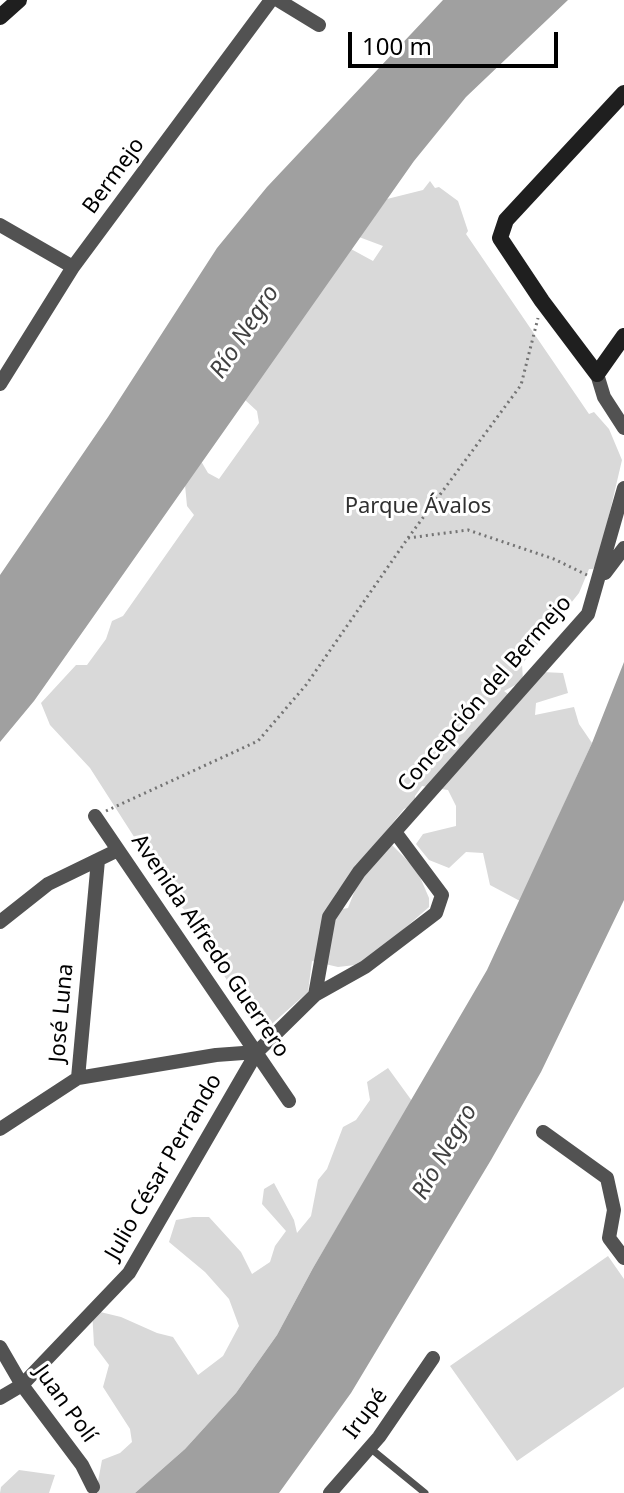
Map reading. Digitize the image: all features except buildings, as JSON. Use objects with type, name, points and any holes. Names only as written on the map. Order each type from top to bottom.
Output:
[{"type":"street","points":[[0,17],[19,0]]},
{"type":"street","name":"Bermejo","points":[[0,384],[73,267],[271,0]]},
{"type":"street","points":[[278,0],[319,25]]},
{"type":"street","points":[[624,93],[506,220],[500,238],[597,374],[604,397],[624,428]]},
{"type":"street","points":[[0,225],[73,267]]},
{"type":"street","points":[[597,374],[624,336]]},
{"type":"street","name":"Concepción del Bermejo","points":[[315,995],[329,917],[359,872],[588,614],[624,488]]},
{"type":"street","name":"Concepción del Bermejo","points":[[599,581],[624,548]]},
{"type":"street","name":"Avenida Alfredo Guerrero","points":[[95,816],[289,1101]]},
{"type":"street","points":[[78,1078],[216,1055],[257,1052],[315,995],[365,967],[436,913],[442,895],[395,832]]},
{"type":"street","points":[[0,922],[48,884],[118,850]]},
{"type":"street","name":"José Luna","points":[[0,1129],[78,1078],[98,860]]},
{"type":"street","name":"Julio César Perrando","points":[[0,1398],[22,1385],[129,1273],[257,1052]]},
{"type":"street","points":[[543,1132],[607,1178],[614,1210],[609,1238],[624,1258]]},
{"type":"street","name":"Juan Polí","points":[[0,1347],[22,1385],[82,1465],[93,1487]]},
{"type":"street","name":"Irupé","points":[[330,1493],[370,1448],[433,1358]]},
{"type":"lane","points":[[370,1448],[425,1493]]},
{"type":"path","points":[[95,816],[258,741],[306,685],[408,538],[521,385],[542,301]]},
{"type":"path","points":[[408,538],[468,530],[554,559],[599,581]]},
{"type":"green space","name":"Parque Ávalos","points":[[430,181],[435,188],[439,187],[458,201],[468,231],[466,234],[589,414],[594,412],[609,429],[622,460],[599,558],[593,569],[589,569],[579,593],[522,664],[523,681],[504,691],[512,697],[542,672],[563,673],[568,693],[536,703],[535,715],[574,707],[579,724],[592,743],[520,901],[490,885],[483,853],[466,852],[449,868],[429,860],[416,844],[423,834],[456,826],[456,806],[448,790],[422,786],[415,796],[415,804],[404,809],[337,892],[326,912],[348,908],[372,860],[392,845],[417,870],[429,898],[429,907],[364,964],[338,967],[312,961],[308,992],[265,1030],[257,1018],[248,1014],[212,950],[170,893],[90,768],[50,725],[41,703],[76,665],[87,665],[106,639],[112,621],[123,616],[194,515],[187,506],[185,485],[201,461],[208,473],[219,479],[259,423],[257,411],[244,399],[351,249],[373,261],[383,246],[359,237],[387,199],[423,190]]},
{"type":"green space","points":[[388,1068],[412,1101],[277,1335],[236,1393],[185,1449],[135,1493],[89,1493],[97,1487],[102,1460],[120,1453],[132,1442],[130,1429],[103,1387],[109,1365],[94,1345],[92,1310],[121,1317],[173,1337],[198,1375],[223,1356],[239,1326],[229,1299],[205,1272],[169,1242],[176,1220],[209,1217],[241,1252],[252,1274],[270,1262],[275,1246],[286,1231],[262,1204],[264,1189],[274,1183],[294,1220],[297,1233],[311,1216],[318,1180],[327,1169],[343,1127],[356,1120],[370,1100],[367,1082]]},
{"type":"green space","points":[[608,1256],[624,1279],[624,1387],[517,1461],[450,1366]]},
{"type":"green space","points":[[19,1470],[55,1475],[49,1493],[0,1493],[1,1487]]},
{"type":"water","name":"Río Negro","points":[[443,0],[568,0],[466,97],[414,161],[34,701],[0,742],[0,575],[108,417],[217,248],[267,187]]},
{"type":"water","name":"Río Negro","points":[[624,662],[624,900],[541,1072],[491,1160],[351,1393],[279,1493],[135,1493],[185,1449],[236,1393],[277,1335],[487,970],[592,743]]}]
